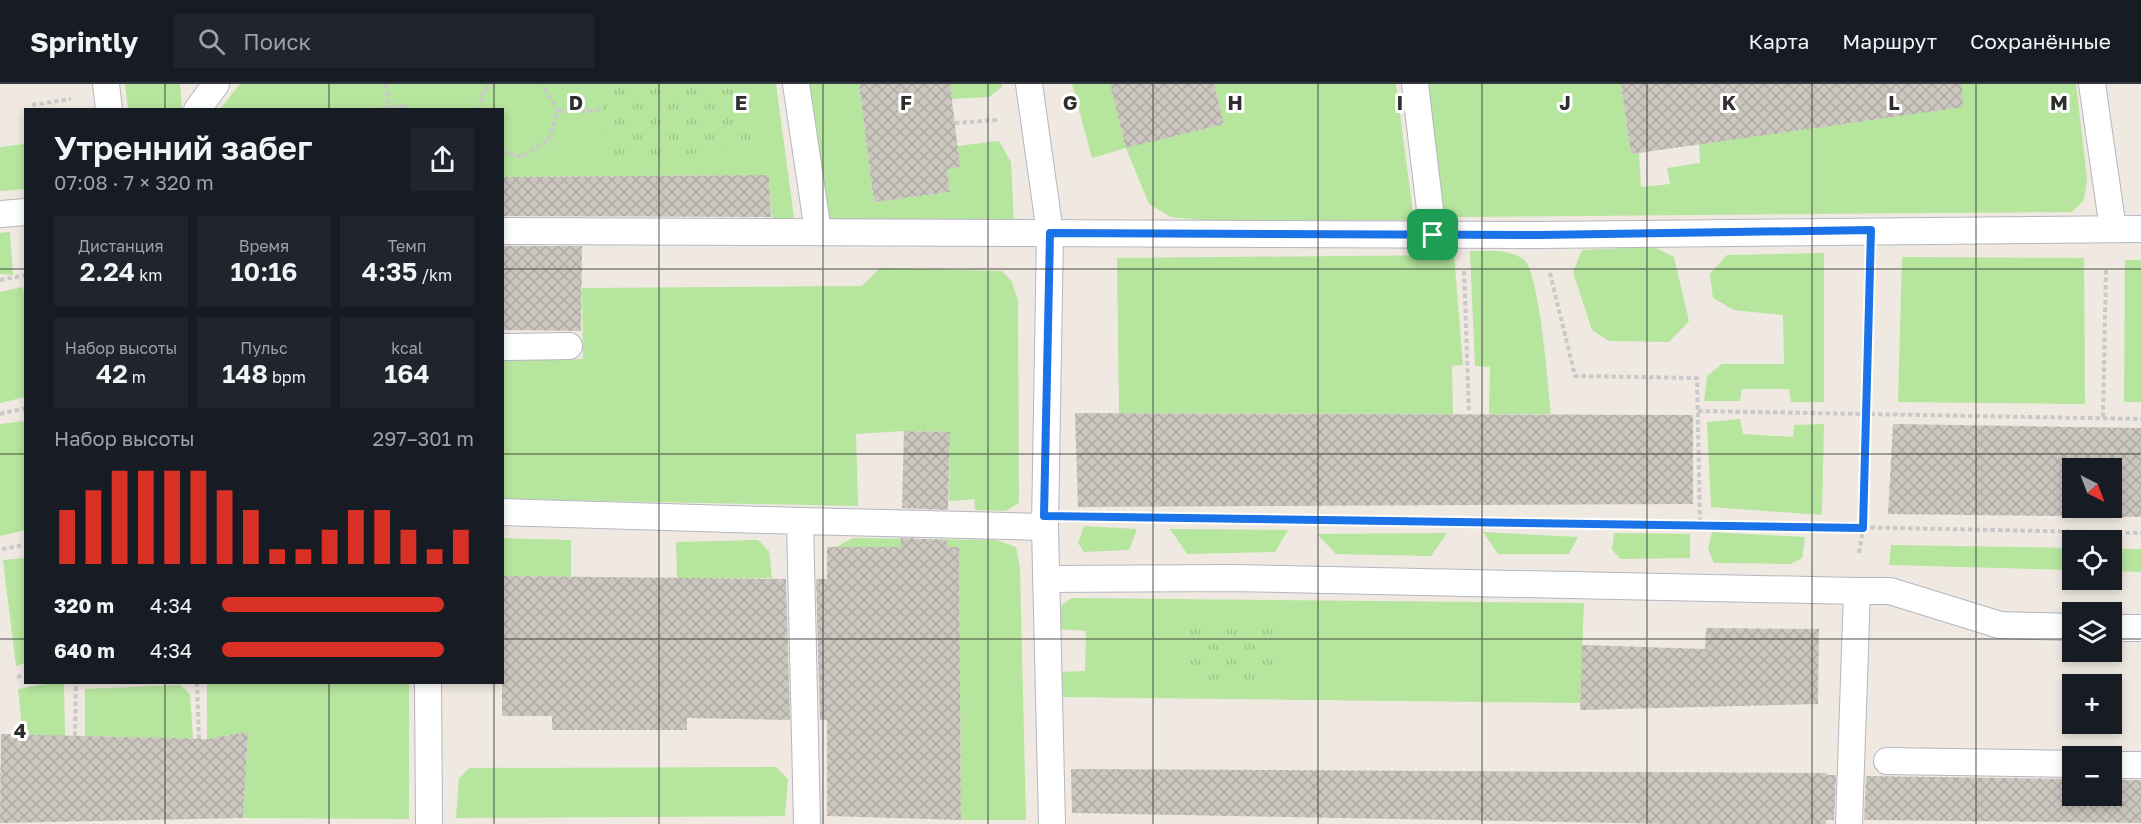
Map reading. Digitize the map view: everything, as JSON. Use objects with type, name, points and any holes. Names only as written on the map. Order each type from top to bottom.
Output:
[{"type":"lane","points":[[106,84],[109,108]]},
{"type":"lane","points":[[198,108],[216,84]]},
{"type":"lane","points":[[796,84],[818,232]]},
{"type":"lane","points":[[1029,84],[1050,233],[1044,522],[1052,824]]},
{"type":"lane","points":[[1414,84],[1433,235]]},
{"type":"lane","points":[[2092,84],[2112,229]]},
{"type":"lane","points":[[0,214],[24,212]]},
{"type":"lane","points":[[504,231],[1540,235],[2141,229]]},
{"type":"lane","points":[[504,347],[568,346]]},
{"type":"lane","points":[[504,512],[800,521],[1044,522]]},
{"type":"lane","points":[[800,521],[807,824]]},
{"type":"lane","points":[[1046,579],[1230,578],[1890,591],[2000,625],[2062,627]]},
{"type":"lane","points":[[1849,824],[1857,591]]},
{"type":"lane","points":[[2122,627],[2141,628]]},
{"type":"lane","points":[[428,684],[429,824]]},
{"type":"lane","points":[[1887,760],[2062,764]]},
{"type":"lane","points":[[2122,765],[2141,765]]},
{"type":"path","points":[[386,84],[389,107]]},
{"type":"path","points":[[479,108],[484,89],[494,84]]},
{"type":"path","points":[[504,152],[521,157],[548,141],[558,111],[543,84]]},
{"type":"path","points":[[383,108],[406,105],[406,108]]},
{"type":"path","points":[[558,111],[603,110]]},
{"type":"path","points":[[1863,528],[1871,230]]},
{"type":"path","points":[[1463,234],[1469,413]]},
{"type":"path","points":[[1540,235],[1575,376],[1697,378],[1700,524]]},
{"type":"path","points":[[2103,417],[2106,256]]},
{"type":"path","points":[[0,280],[24,275]]},
{"type":"path","points":[[0,414],[24,408]]},
{"type":"path","points":[[1698,411],[2141,418]]},
{"type":"path","points":[[1044,522],[1700,524],[2141,533]]},
{"type":"path","points":[[2,549],[24,545]]},
{"type":"path","points":[[17,677],[24,675]]},
{"type":"path","points":[[75,736],[76,684]]},
{"type":"path","points":[[196,684],[199,739]]},
{"type":"green space","points":[[125,84],[180,84],[182,108],[128,108]]},
{"type":"green space","points":[[240,84],[776,84],[794,218],[772,221],[769,175],[504,177],[504,108],[221,108]]},
{"type":"green space","points":[[600,84],[749,84],[756,146],[609,164]]},
{"type":"green space","points":[[808,84],[859,84],[874,202],[950,192],[947,169],[957,146],[999,141],[1011,162],[1014,227],[832,223],[823,205]]},
{"type":"green space","points":[[950,84],[1002,84],[1002,87],[989,97],[951,99]]},
{"type":"green space","points":[[1072,84],[1110,84],[1126,147],[1224,124],[1214,84],[1396,84],[1414,220],[1201,220],[1171,217],[1149,204],[1126,148],[1092,158]]},
{"type":"green space","points":[[1427,84],[1621,84],[1631,154],[1639,153],[1641,187],[1670,184],[1667,168],[1700,163],[1699,144],[1898,116],[1894,84],[2076,84],[2087,178],[2084,200],[2072,212],[1453,217],[1440,205]]},
{"type":"green space","points":[[24,144],[24,189],[0,191],[0,147]]},
{"type":"green space","points":[[10,232],[13,275],[0,274],[0,233]]},
{"type":"green space","points":[[1654,247],[1674,257],[1689,321],[1669,342],[1609,341],[1592,330],[1573,272],[1582,250]]},
{"type":"green space","points":[[1470,251],[1511,253],[1523,259],[1529,268],[1539,306],[1551,414],[1489,414],[1490,367],[1475,366]]},
{"type":"green space","points":[[1824,253],[1824,402],[1791,402],[1789,389],[1742,389],[1740,401],[1704,401],[1707,376],[1722,364],[1784,364],[1783,315],[1734,310],[1713,298],[1710,274],[1727,255]]},
{"type":"green space","points":[[1454,255],[1463,365],[1452,366],[1453,414],[1119,413],[1117,258]]},
{"type":"green space","points":[[1902,257],[2084,258],[2085,404],[1898,402]]},
{"type":"green space","points":[[2125,260],[2141,260],[2141,402],[2124,402]]},
{"type":"green space","points":[[880,268],[1002,271],[1012,282],[1018,301],[1019,503],[1006,511],[975,510],[974,499],[949,501],[950,432],[904,431],[856,434],[858,506],[504,499],[504,360],[583,359],[582,288],[862,286]]},
{"type":"green space","points":[[23,287],[24,397],[0,403],[0,292]]},
{"type":"green space","points":[[1740,419],[1743,434],[1793,437],[1794,425],[1824,424],[1822,515],[1711,507],[1707,422]]},
{"type":"green space","points":[[24,421],[24,530],[0,536],[0,424]]},
{"type":"green space","points":[[1084,526],[1137,529],[1129,550],[1084,552],[1078,543]]},
{"type":"green space","points":[[1170,529],[1288,530],[1275,552],[1187,554]]},
{"type":"green space","points":[[1483,532],[1578,537],[1569,554],[1498,554]]},
{"type":"green space","points":[[1712,532],[1805,537],[1802,558],[1790,564],[1714,563],[1708,549]]},
{"type":"green space","points":[[1447,533],[1431,556],[1336,554],[1317,534]]},
{"type":"green space","points":[[1614,533],[1690,534],[1690,558],[1620,559],[1612,549]]},
{"type":"green space","points":[[504,538],[571,540],[571,577],[504,576]]},
{"type":"green space","points":[[853,538],[996,540],[1016,547],[1020,569],[1026,820],[961,820],[959,547],[836,547]]},
{"type":"green space","points":[[758,540],[769,551],[772,578],[677,578],[676,542]]},
{"type":"green space","points":[[1891,545],[2062,548],[2062,570],[1889,565]]},
{"type":"green space","points":[[2122,549],[2141,549],[2141,572],[2122,571]]},
{"type":"green space","points":[[24,558],[24,663],[16,666],[3,560]]},
{"type":"green space","points":[[1072,598],[1584,603],[1580,703],[1061,697],[1059,672],[1085,671],[1086,631],[1057,629],[1055,610]]},
{"type":"green space","points":[[1184,619],[1276,621],[1276,685],[1183,682]]},
{"type":"green space","points":[[45,684],[64,684],[65,736],[23,735],[18,689]]},
{"type":"green space","points":[[207,684],[409,684],[409,819],[243,818],[248,732],[207,739]]},
{"type":"green space","points":[[180,685],[190,694],[193,739],[85,736],[85,689]]},
{"type":"green space","points":[[776,767],[788,779],[785,816],[456,818],[459,778],[470,768]]},
{"type":"building","points":[[859,84],[950,84],[960,167],[947,169],[950,192],[874,202]]},
{"type":"building","points":[[1110,84],[1214,84],[1224,124],[1126,148]]},
{"type":"building","points":[[1621,84],[1962,84],[1963,107],[1631,154]]},
{"type":"building","points":[[769,175],[771,217],[504,216],[504,177]]},
{"type":"building","points":[[504,246],[582,246],[581,331],[504,330]]},
{"type":"building","points":[[1075,413],[1693,415],[1693,504],[1078,507]]},
{"type":"building","points":[[1893,424],[2141,428],[2141,517],[2122,517],[2122,458],[2062,458],[2062,516],[1888,514]]},
{"type":"building","points":[[904,431],[950,432],[948,510],[902,508]]},
{"type":"building","points":[[901,538],[947,540],[947,547],[959,547],[961,820],[827,816],[827,720],[820,720],[816,579],[827,579],[827,547],[901,547]]},
{"type":"building","points":[[504,576],[786,579],[790,720],[687,718],[687,730],[552,730],[552,716],[502,716]]},
{"type":"building","points":[[1706,628],[1819,629],[1818,704],[1580,710],[1582,645],[1705,649]]},
{"type":"building","points":[[248,732],[243,818],[0,823],[1,734],[207,739]]},
{"type":"building","points":[[1071,769],[1827,773],[1827,775],[1836,775],[1834,820],[1826,820],[1826,824],[1671,824],[1072,813]]},
{"type":"building","points":[[1866,776],[2062,779],[2062,806],[2122,806],[2122,780],[2141,780],[2141,823],[1864,820]]},
{"type":"route","points":[[1871,230],[1863,528],[1044,516],[1050,233],[1433,235],[1871,230]]}]
